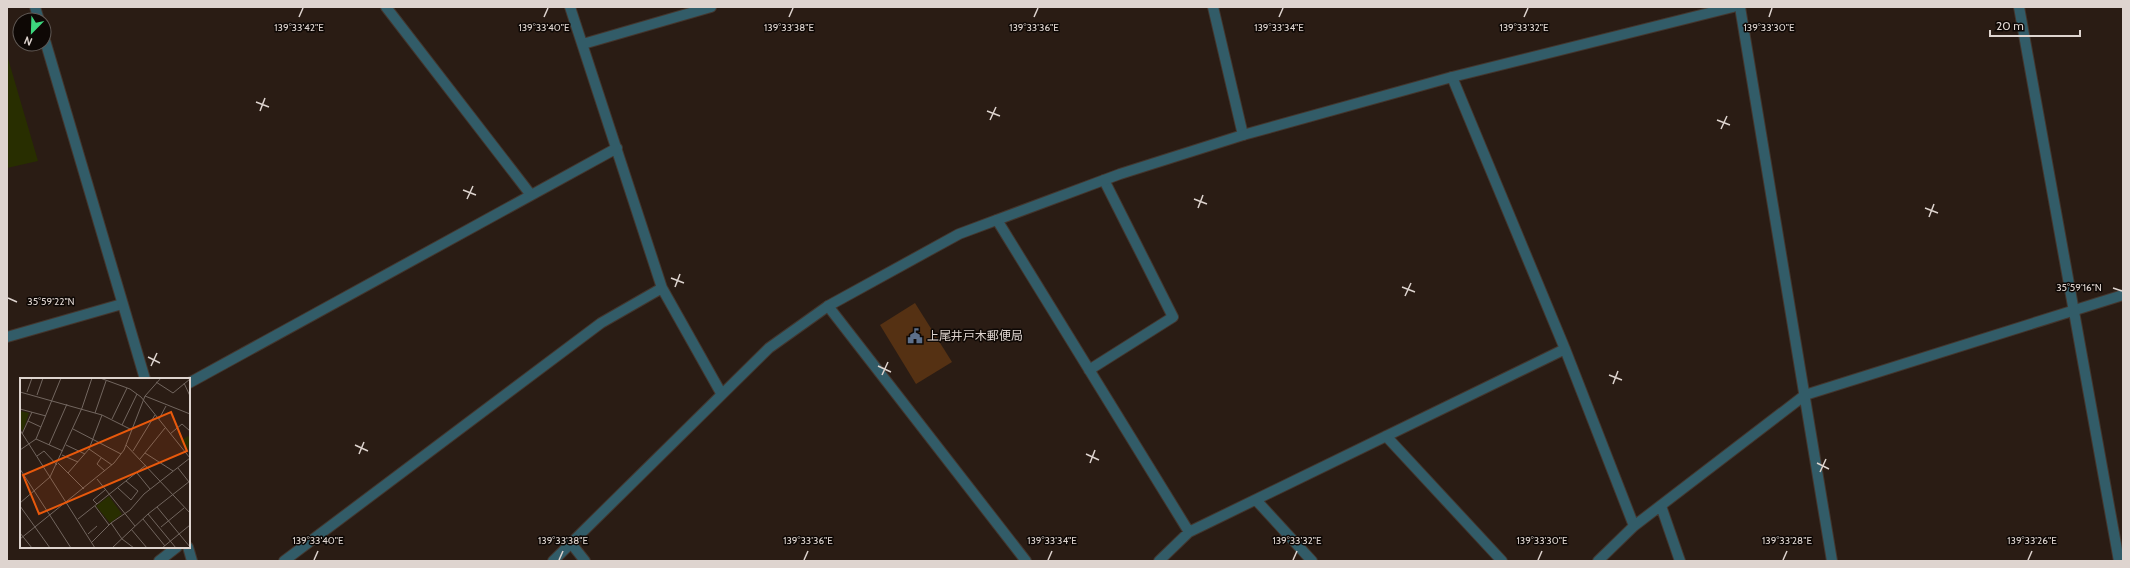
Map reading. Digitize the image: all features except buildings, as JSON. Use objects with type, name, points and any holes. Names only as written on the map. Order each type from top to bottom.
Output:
[{"type":"street","points":[[386,7],[530,195]]},
{"type":"street","points":[[570,7],[662,288],[721,393]]},
{"type":"street","points":[[583,44],[711,7]]},
{"type":"street","points":[[1213,7],[1243,135]]},
{"type":"street","points":[[553,561],[570,542],[721,393],[769,348],[828,306],[959,234],[1104,180],[1243,135],[1452,77],[1732,7]]},
{"type":"street","points":[[1740,7],[1832,561]]},
{"type":"street","points":[[2019,7],[2119,561]]},
{"type":"street","points":[[48,52],[145,378]]},
{"type":"street","points":[[1452,77],[1565,349],[1634,526]]},
{"type":"street","points":[[190,382],[617,148]]},
{"type":"street","points":[[1089,370],[1173,317],[1104,180]]},
{"type":"street","points":[[997,220],[1189,532]]},
{"type":"street","points":[[284,561],[601,323],[662,288]]},
{"type":"street","points":[[1598,561],[1634,526],[1804,395],[2074,309],[2123,295]]},
{"type":"street","points":[[7,337],[122,304]]},
{"type":"street","points":[[828,306],[1026,561]]},
{"type":"street","points":[[1159,561],[1189,532],[1565,349]]},
{"type":"street","points":[[1386,436],[1502,561]]},
{"type":"street","points":[[1256,500],[1312,561]]},
{"type":"street","points":[[1661,506],[1680,561]]},
{"type":"street","points":[[570,542],[585,561]]},
{"type":"street","points":[[159,561],[176,548]]},
{"type":"street","points":[[188,548],[192,561]]},
{"type":"green space","points":[[7,55],[38,161],[7,168]]},
{"type":"place","name":"上尾井戸木郵便局","points":[[915,336]]}]
